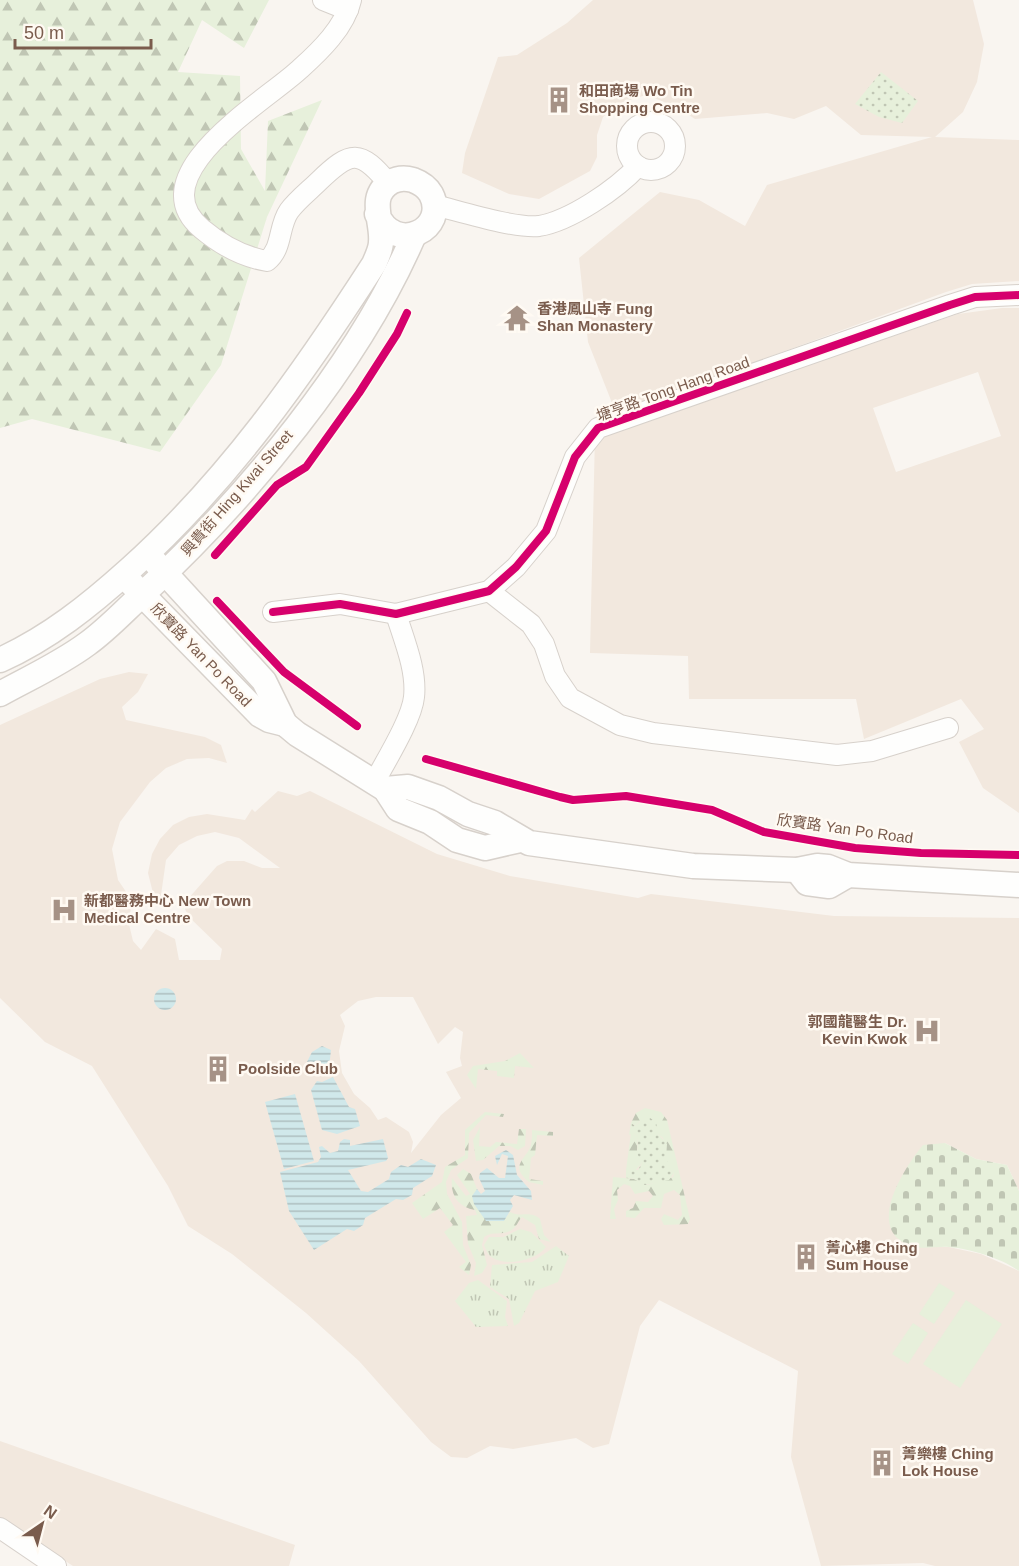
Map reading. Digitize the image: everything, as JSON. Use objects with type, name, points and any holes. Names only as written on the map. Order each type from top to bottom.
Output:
[{"type":"street","points":[[323,0],[350,5],[331,37],[300,69],[215,137],[187,180],[184,200],[192,221],[214,239],[251,259],[267,261],[274,256],[289,211],[344,158],[358,157],[372,165],[389,184],[399,179],[418,182],[426,187],[434,205],[496,220],[537,226],[578,211],[629,175],[638,166]]},
{"type":"street","name":"興貴街 Hing Kwai Street","points":[[0,660],[25,649],[64,624],[147,554],[218,480],[293,386],[374,264],[381,245],[377,214],[379,196],[389,184]]},
{"type":"street","name":"興貴街 Hing Kwai Street","points":[[0,694],[88,644],[165,573],[237,497],[302,418],[376,308],[414,235],[429,224],[434,205]]},
{"type":"street","points":[[377,214],[381,223],[395,234],[414,235]]},
{"type":"street","name":"塘亨路 Tong Hang Road","points":[[273,612],[340,604],[396,614],[489,591],[516,567],[546,531],[574,457],[598,428],[958,303],[1002,294],[1019,295]]},
{"type":"street","name":"欣寶路 Yan Po Road","points":[[147,554],[264,681],[285,724]]},
{"type":"street","name":"欣寶路 Yan Po Road","points":[[123,575],[260,715],[285,724],[380,786],[398,809],[430,822],[457,840],[485,848],[520,840],[693,866],[796,870],[807,883],[829,886],[848,875],[1019,885]]},
{"type":"street","points":[[489,591],[531,624],[544,644],[555,676],[570,698],[620,725],[653,733],[837,755],[872,751],[948,728]]},
{"type":"street","points":[[380,786],[414,698],[413,674],[396,614]]},
{"type":"street","points":[[0,1528],[56,1566]]},
{"type":"shaded area","points":[[593,0],[973,0],[984,44],[977,82],[963,112],[935,137],[1019,140],[1019,281],[972,284],[946,292],[616,413],[588,342],[579,258],[660,192],[699,200],[745,226],[767,185],[932,137],[861,135],[826,106],[794,119],[767,113],[695,119],[677,107],[646,95],[623,102],[603,117],[597,135],[597,157],[590,171],[539,199],[509,194],[462,173],[465,153],[498,57],[517,55],[567,23]]},
{"type":"shaded area","points":[[1019,308],[1019,813],[983,788],[959,742],[984,729],[961,699],[864,739],[856,699],[689,699],[688,656],[590,653],[595,435],[736,390],[958,314]],"holes":[[[978,372],[1001,436],[896,472],[873,408]]]},
{"type":"shaded area","points":[[129,672],[148,674],[138,692],[122,707],[126,720],[205,737],[221,745],[227,763],[209,758],[187,759],[166,768],[150,782],[120,822],[112,849],[118,880],[133,902],[128,920],[133,941],[141,950],[156,929],[175,939],[179,960],[220,960],[222,949],[189,917],[185,909],[187,900],[217,866],[227,861],[244,861],[262,868],[280,868],[239,838],[215,832],[197,836],[179,845],[166,860],[160,902],[156,905],[148,873],[152,854],[160,839],[173,825],[189,817],[207,814],[245,820],[252,809],[255,812],[278,791],[297,796],[310,791],[437,854],[510,876],[638,898],[651,894],[834,916],[1019,918],[1019,1191],[1007,1165],[976,1159],[945,1143],[911,1246],[949,1247],[981,1254],[1019,1271],[1019,1566],[935,1566],[923,1563],[821,1566],[791,1457],[798,1371],[659,1300],[640,1326],[609,1444],[593,1448],[576,1438],[513,1449],[490,1446],[467,1458],[451,1457],[431,1442],[359,1361],[306,1313],[232,1254],[188,1226],[168,1186],[92,1066],[45,1042],[0,998],[0,725],[100,679]],"holes":[[[376,997],[413,997],[438,1044],[455,1027],[463,1032],[460,1058],[462,1066],[446,1072],[461,1098],[441,1115],[411,1153],[413,1142],[409,1132],[386,1117],[378,1120],[370,1108],[354,1094],[342,1073],[339,1051],[345,1026],[340,1015],[358,1001]]]},
{"type":"shaded area","points":[[0,1441],[295,1545],[289,1566],[73,1566],[0,1518]]},
{"type":"green space","points":[[0,0],[269,0],[244,48],[202,20],[178,72],[240,76],[241,149],[265,191],[268,121],[322,100],[267,217],[221,365],[160,452],[32,419],[0,428]]},
{"type":"green space","points":[[881,72],[918,101],[902,123],[879,117],[855,104]]},
{"type":"green space","points":[[520,1053],[534,1068],[515,1066],[514,1078],[497,1076],[497,1071],[478,1069],[476,1089],[467,1075],[473,1066],[505,1061]]},
{"type":"green space","points":[[645,1108],[661,1112],[667,1120],[690,1219],[688,1224],[664,1225],[661,1219],[664,1214],[678,1220],[682,1215],[680,1195],[674,1190],[664,1194],[661,1208],[644,1208],[635,1218],[626,1217],[626,1211],[633,1208],[636,1201],[648,1202],[653,1196],[649,1191],[635,1194],[630,1186],[624,1184],[617,1190],[618,1200],[614,1209],[616,1219],[610,1219],[613,1177],[634,1179],[647,1185],[673,1177],[674,1173],[666,1162],[663,1138],[640,1121],[635,1126],[631,1123],[636,1113]]},
{"type":"green space","points":[[485,1112],[504,1114],[503,1117],[486,1115],[469,1133],[468,1158],[451,1170],[446,1182],[447,1194],[462,1222],[463,1245],[471,1265],[469,1275],[459,1267],[466,1262],[444,1232],[453,1225],[440,1208],[423,1219],[412,1203],[442,1182],[445,1167],[465,1155],[465,1130]]},
{"type":"green space","points":[[650,1118],[656,1122],[658,1134],[667,1144],[666,1159],[674,1173],[669,1180],[645,1185],[634,1179],[626,1178],[626,1170],[638,1170],[642,1163],[637,1153],[638,1137],[634,1133],[629,1135],[631,1123],[635,1126],[643,1119]]},
{"type":"green space","points":[[480,1127],[479,1146],[490,1147],[496,1142],[517,1144],[519,1129],[526,1129],[525,1146],[518,1150],[510,1146],[499,1146],[483,1160],[476,1161],[473,1140]]},
{"type":"green space","points":[[532,1130],[553,1132],[553,1136],[537,1135],[535,1155],[531,1158],[529,1179],[543,1181],[543,1185],[529,1182],[519,1167],[531,1145]]},
{"type":"green space","points":[[631,1133],[638,1137],[637,1150],[642,1163],[634,1172],[626,1170]]},
{"type":"green space","points":[[945,1143],[976,1159],[1007,1165],[1019,1191],[1019,1271],[995,1258],[967,1250],[912,1246],[898,1238],[890,1227],[889,1214],[892,1198],[906,1168],[923,1145]]},
{"type":"green space","points":[[463,1169],[471,1174],[477,1189],[473,1196],[474,1202],[482,1214],[494,1220],[505,1218],[510,1212],[536,1216],[540,1219],[544,1235],[551,1242],[539,1239],[535,1225],[522,1217],[509,1231],[484,1237],[482,1245],[487,1265],[482,1273],[474,1276],[476,1263],[468,1244],[466,1216],[477,1215],[475,1210],[464,1206],[456,1199],[452,1190],[452,1178],[466,1196],[470,1194],[457,1175]]},
{"type":"green space","points":[[520,1229],[531,1232],[546,1247],[534,1256],[509,1262],[493,1258],[488,1254],[484,1245],[489,1237],[503,1237]]},
{"type":"green space","points":[[556,1246],[569,1256],[558,1282],[535,1291],[519,1323],[514,1326],[509,1299],[490,1287],[492,1265],[532,1262]]},
{"type":"green space","points":[[478,1280],[507,1301],[505,1317],[508,1326],[476,1327],[455,1301],[469,1283]]},
{"type":"green space","points":[[939,1283],[955,1293],[934,1324],[919,1314]]},
{"type":"green space","points":[[966,1300],[1002,1324],[960,1388],[923,1364]]},
{"type":"green space","points":[[913,1323],[928,1333],[908,1364],[892,1354]]},
{"type":"water","points":[[165,988],[173,991],[176,999],[173,1007],[165,1010],[157,1007],[154,999],[157,991]]},
{"type":"water","points":[[322,1046],[331,1050],[329,1068],[307,1062],[312,1052]]},
{"type":"water","points":[[333,1077],[349,1107],[355,1109],[360,1126],[337,1134],[322,1130],[311,1090],[317,1081],[322,1082]]},
{"type":"water","points":[[295,1094],[314,1161],[284,1169],[265,1102]]},
{"type":"water","points":[[344,1139],[350,1140],[350,1146],[383,1139],[388,1158],[386,1161],[348,1170],[361,1191],[368,1192],[389,1179],[391,1172],[401,1165],[408,1167],[421,1159],[436,1165],[432,1176],[413,1188],[412,1195],[403,1200],[396,1199],[365,1218],[363,1225],[354,1231],[347,1229],[314,1250],[289,1211],[280,1172],[318,1162],[321,1157],[319,1147],[322,1146],[330,1153],[338,1151],[340,1142]]},
{"type":"water","points":[[506,1150],[513,1155],[517,1175],[531,1191],[532,1200],[514,1195],[510,1200],[513,1206],[504,1221],[486,1221],[474,1204],[472,1196],[477,1189],[481,1194],[485,1191],[479,1178],[480,1173],[487,1168],[499,1178],[505,1178],[508,1156],[502,1154],[497,1165],[495,1156]]},
{"type":"cycle path","points":[[273,612],[340,604],[396,614],[489,591],[516,567],[546,531],[575,457],[598,428],[975,297],[1019,295]]},
{"type":"cycle path","points":[[215,555],[277,485],[306,467],[359,393],[397,334],[407,313]]},
{"type":"cycle path","points":[[217,601],[284,672],[357,726]]},
{"type":"cycle path","points":[[426,759],[573,800],[626,796],[712,810],[764,832],[855,848],[921,853],[1019,855]]},
{"type":"place","name":"和田商場 Wo Tin Shopping Centre","points":[[559,100]]},
{"type":"place","name":"香港鳳山寺 Fung Shan Monastery","points":[[517,318]]},
{"type":"place","name":"新都醫務中心 New Town Medical Centre","points":[[64,910]]},
{"type":"place","name":"郭國龍醫生 Dr. Kevin Kwok","points":[[927,1031]]},
{"type":"place","name":"Poolside Club","points":[[218,1069]]},
{"type":"place","name":"菁心樓 Ching Sum House","points":[[806,1257]]},
{"type":"place","name":"菁樂樓 Ching Lok House","points":[[882,1463]]}]
